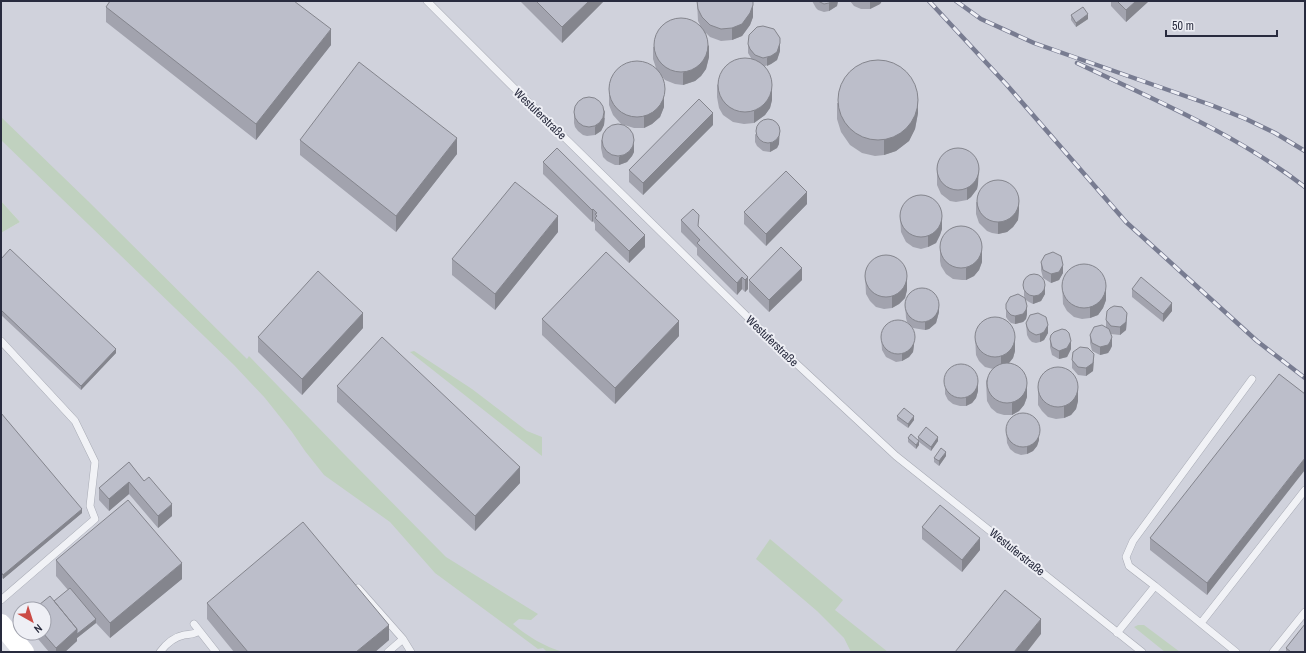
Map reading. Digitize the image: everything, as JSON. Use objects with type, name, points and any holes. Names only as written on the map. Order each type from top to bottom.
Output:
[{"type":"street","points":[[1,624],[24,652]]},
{"type":"lane","name":"Westuferstraße","points":[[427,1],[727,298],[791,360],[896,456],[1142,652]]},
{"type":"lane","points":[[1,341],[75,421],[95,462],[90,506],[95,520],[1,600]]},
{"type":"lane","points":[[1236,652],[1129,566],[1126,557],[1133,541],[1252,379]]},
{"type":"lane","points":[[1201,623],[1305,490]]},
{"type":"lane","points":[[1117,632],[1155,586]]},
{"type":"lane","points":[[358,588],[403,639],[411,652]]},
{"type":"lane","points":[[1273,652],[1305,612]]},
{"type":"lane","points":[[194,624],[216,652]]},
{"type":"lane","points":[[160,652],[170,641],[179,636],[196,633],[199,631]]},
{"type":"lane","points":[[388,652],[403,639]]},
{"type":"shaded area","points":[[1,1],[1305,1],[1305,652],[27,652],[18,641],[52,641],[52,601],[12,601],[12,634],[1,621],[1,233],[20,222],[1,201]]},
{"type":"green space","points":[[1,117],[247,359],[249,356],[446,557],[538,614],[531,620],[519,619],[513,624],[536,641],[563,652],[547,652],[543,648],[538,649],[435,573],[390,522],[324,475],[265,398],[234,365],[1,140]]},
{"type":"green space","points":[[1,201],[20,222],[1,233]]},
{"type":"green space","points":[[414,351],[472,389],[527,431],[542,437],[542,456],[410,352]]},
{"type":"green space","points":[[770,539],[843,600],[835,610],[888,652],[851,652],[844,638],[817,611],[756,559]]},
{"type":"green space","points":[[1144,625],[1180,652],[1165,652],[1134,627]]},
{"type":"building","points":[[110,1],[294,1],[331,29],[256,124],[106,7]]},
{"type":"building","points":[[536,1],[589,1],[562,27]]},
{"type":"building","points":[[697,1],[753,1],[753,5],[750,13],[742,24],[732,28],[721,29],[710,25],[702,17],[698,9]]},
{"type":"building","points":[[818,1],[832,1],[824,4]]},
{"type":"building","points":[[1117,1],[1136,1],[1126,10]]},
{"type":"building","points":[[1083,7],[1088,14],[1076,23],[1071,15]]},
{"type":"building","points":[[676,18],[686,18],[696,22],[704,30],[708,40],[708,50],[704,60],[696,68],[686,72],[676,72],[666,68],[658,60],[654,50],[654,40],[658,30],[666,22]]},
{"type":"building","points":[[763,26],[774,29],[780,38],[780,43],[777,52],[771,56],[763,58],[755,55],[748,44],[749,35],[757,27]]},
{"type":"building","points":[[740,58],[750,58],[760,62],[768,70],[772,80],[772,90],[768,100],[760,108],[750,112],[740,112],[730,108],[722,100],[718,90],[718,80],[722,70],[730,62]]},
{"type":"building","points":[[878,60],[893,63],[906,72],[915,85],[918,100],[915,115],[906,128],[893,137],[878,140],[863,137],[850,128],[841,115],[838,100],[841,85],[850,72],[863,63]]},
{"type":"building","points":[[637,61],[652,66],[660,74],[665,89],[660,104],[652,112],[637,117],[622,112],[614,104],[609,89],[614,74],[622,66]]},
{"type":"building","points":[[359,62],[457,138],[396,216],[300,140]]},
{"type":"building","points":[[589,97],[600,101],[604,112],[600,123],[589,127],[578,123],[574,112],[578,101]]},
{"type":"building","points":[[699,99],[713,113],[643,183],[629,170]]},
{"type":"building","points":[[768,119],[777,122],[780,131],[777,140],[768,143],[759,140],[756,131],[759,122]]},
{"type":"building","points":[[615,124],[621,124],[631,131],[634,140],[633,146],[627,153],[621,156],[615,156],[605,149],[602,143],[602,137],[609,127]]},
{"type":"building","points":[[557,148],[645,235],[629,251],[595,218],[597,216],[595,214],[597,213],[593,209],[592,210],[543,162]]},
{"type":"building","points":[[958,148],[973,154],[979,169],[973,184],[958,190],[943,184],[937,169],[943,154]]},
{"type":"building","points":[[786,171],[807,192],[766,234],[744,212]]},
{"type":"building","points":[[994,180],[1002,180],[1013,186],[1019,197],[1019,205],[1013,216],[1002,222],[994,222],[983,216],[977,205],[977,197],[983,186]]},
{"type":"building","points":[[515,182],[558,216],[495,294],[452,259]]},
{"type":"building","points":[[921,195],[936,201],[942,216],[936,231],[921,237],[906,231],[900,216],[906,201]]},
{"type":"building","points":[[693,209],[699,215],[698,226],[748,277],[745,280],[742,277],[737,283],[697,243],[700,240],[681,220]]},
{"type":"building","points":[[957,226],[965,226],[976,232],[982,243],[982,251],[976,262],[965,268],[957,268],[946,262],[940,251],[940,243],[946,232]]},
{"type":"building","points":[[781,247],[802,268],[769,300],[749,280]]},
{"type":"building","points":[[10,249],[116,349],[81,386],[1,310],[1,259]]},
{"type":"building","points":[[606,252],[679,321],[615,388],[542,319]]},
{"type":"building","points":[[1053,252],[1061,256],[1063,265],[1059,272],[1051,274],[1043,270],[1041,262],[1045,255]]},
{"type":"building","points":[[882,255],[890,255],[901,261],[907,272],[907,280],[901,291],[890,297],[882,297],[871,291],[865,280],[865,272],[871,261]]},
{"type":"building","points":[[1084,264],[1096,268],[1102,274],[1106,286],[1102,298],[1096,304],[1084,308],[1072,304],[1066,298],[1062,286],[1066,274],[1072,268]]},
{"type":"building","points":[[318,271],[363,313],[302,379],[258,337]]},
{"type":"building","points":[[1034,274],[1042,277],[1045,285],[1042,293],[1034,296],[1026,293],[1023,285],[1026,277]]},
{"type":"building","points":[[1141,277],[1172,303],[1163,314],[1132,289]]},
{"type":"building","points":[[922,288],[934,293],[939,305],[934,317],[922,322],[910,317],[905,305],[910,293]]},
{"type":"building","points":[[1018,294],[1025,298],[1027,306],[1023,314],[1015,316],[1008,312],[1006,309],[1006,304],[1010,297]]},
{"type":"building","points":[[1114,306],[1122,307],[1127,313],[1126,322],[1120,327],[1111,326],[1106,320],[1107,311]]},
{"type":"building","points":[[1038,313],[1046,317],[1048,325],[1044,332],[1036,335],[1029,331],[1026,323],[1030,315]]},
{"type":"building","points":[[999,317],[1006,320],[1012,326],[1015,337],[1014,345],[1006,354],[999,357],[991,357],[984,354],[976,345],[975,333],[978,326],[987,318]]},
{"type":"building","points":[[898,320],[910,325],[915,337],[910,349],[898,354],[886,349],[881,337],[886,325]]},
{"type":"building","points":[[1102,325],[1109,329],[1112,337],[1108,345],[1100,347],[1092,343],[1090,335],[1094,327]]},
{"type":"building","points":[[1062,329],[1069,333],[1071,341],[1067,348],[1059,351],[1052,347],[1050,339],[1054,332]]},
{"type":"building","points":[[382,337],[520,467],[475,516],[337,386]]},
{"type":"building","points":[[1080,347],[1088,348],[1094,354],[1093,363],[1086,368],[1078,367],[1072,360],[1073,352]]},
{"type":"building","points":[[1003,363],[1011,363],[1018,366],[1024,372],[1027,383],[1024,394],[1018,400],[1011,403],[1003,403],[996,400],[990,394],[987,387],[987,379],[990,372],[996,366]]},
{"type":"building","points":[[961,364],[973,369],[978,381],[973,393],[961,398],[949,393],[944,381],[949,369]]},
{"type":"building","points":[[1062,367],[1069,370],[1075,376],[1078,387],[1077,395],[1069,404],[1062,407],[1054,407],[1047,404],[1039,395],[1038,383],[1041,376],[1050,368]]},
{"type":"building","points":[[1279,374],[1305,394],[1305,458],[1207,583],[1150,538]]},
{"type":"building","points":[[904,408],[914,416],[908,424],[897,416]]},
{"type":"building","points":[[1,413],[82,509],[3,575],[1,572]]},
{"type":"building","points":[[1023,413],[1035,418],[1040,430],[1035,442],[1023,447],[1011,442],[1006,430],[1011,418]]},
{"type":"building","points":[[926,427],[938,437],[931,447],[918,437]]},
{"type":"building","points":[[911,434],[919,441],[916,445],[908,438]]},
{"type":"building","points":[[941,448],[946,452],[939,461],[934,458]]},
{"type":"building","points":[[129,462],[144,481],[149,477],[172,504],[158,516],[129,482],[109,499],[99,488]]},
{"type":"building","points":[[128,500],[182,563],[110,623],[56,560]]},
{"type":"building","points":[[940,505],[980,538],[962,560],[922,527]]},
{"type":"building","points":[[303,522],[389,625],[356,652],[248,652],[207,603]]},
{"type":"building","points":[[70,588],[96,619],[77,634],[77,629],[54,601]]},
{"type":"building","points":[[1005,590],[1041,619],[1014,652],[955,652]]},
{"type":"building","points":[[50,596],[77,629],[56,648],[50,641],[52,641],[52,601],[44,601]]},
{"type":"building","points":[[1305,624],[1305,652],[1291,652],[1286,648]]},
{"type":"railway","points":[[929,1],[1006,84],[1126,222],[1257,341],[1305,378]]},
{"type":"railway","points":[[956,1],[981,19],[1034,43],[1211,105],[1246,119],[1275,133],[1305,151]]},
{"type":"railway","points":[[1077,63],[1223,134],[1279,168],[1305,187]]}]
